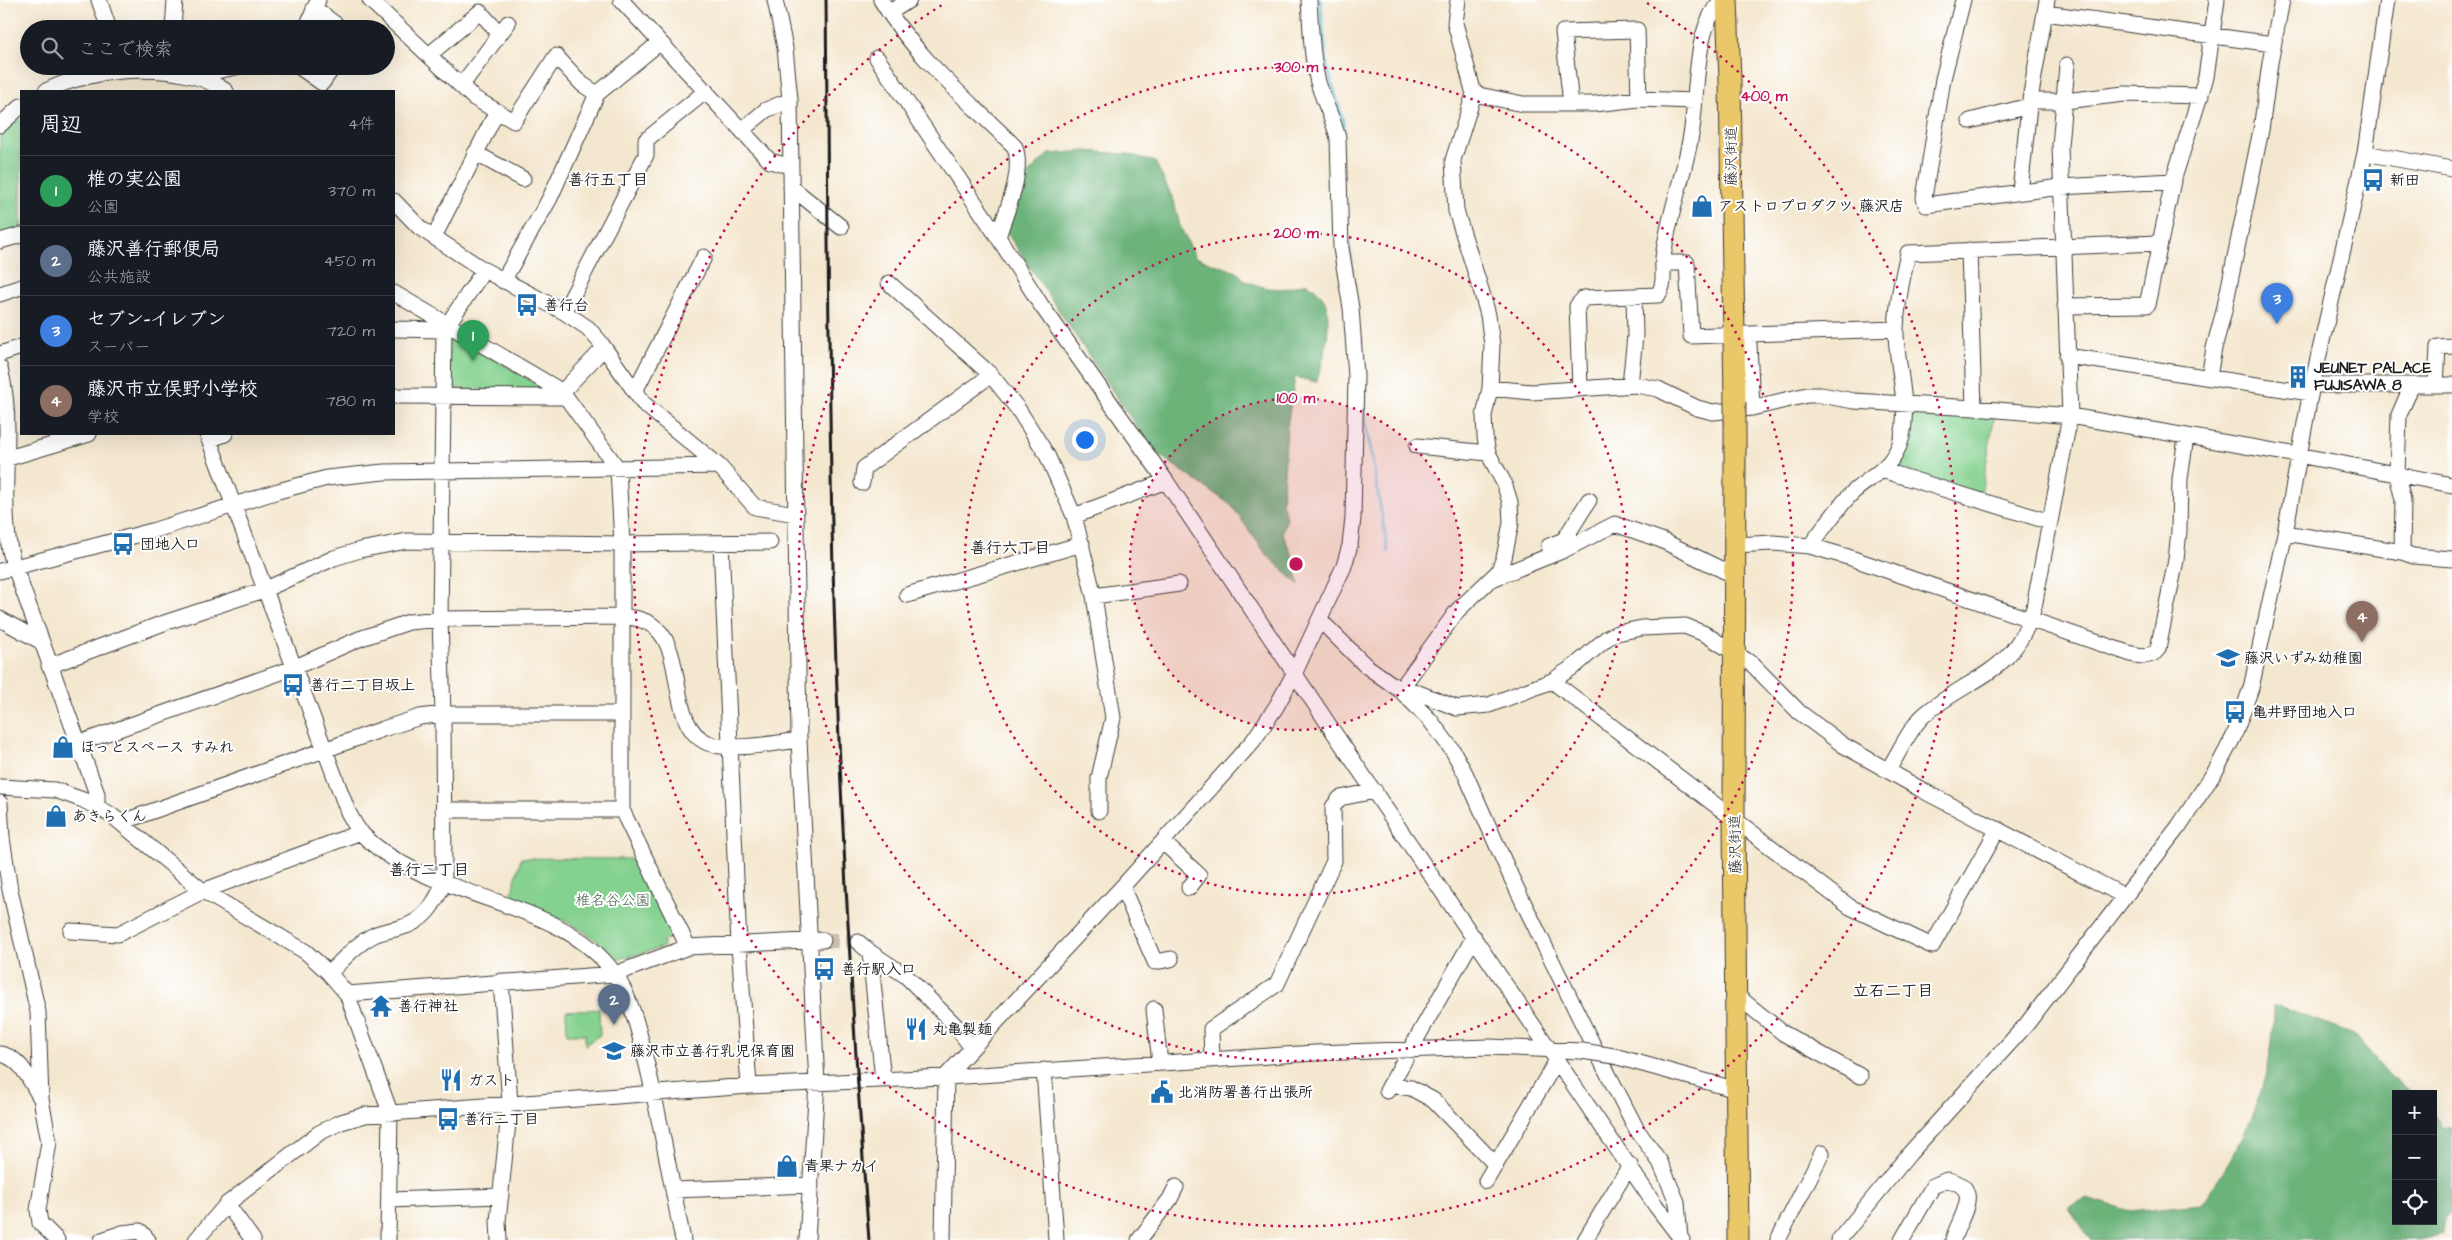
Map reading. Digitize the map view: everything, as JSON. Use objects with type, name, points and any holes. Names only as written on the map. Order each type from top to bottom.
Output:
[{"type":"highway","name":"藤沢街道","points":[[1727,0],[1730,81],[1733,340],[1743,405],[1735,449],[1734,545],[1734,820],[1737,1090],[1742,1238]]},
{"type":"street","points":[[99,0],[105,20]]},
{"type":"street","points":[[173,20],[175,0]]},
{"type":"street","points":[[370,0],[391,20]]},
{"type":"street","points":[[621,0],[659,43],[743,129],[770,161],[791,164]]},
{"type":"street","points":[[775,0],[785,48],[790,100],[799,740],[817,941],[817,1083],[807,1240]]},
{"type":"street","points":[[909,0],[885,6],[897,25],[938,72],[1015,147],[1018,156],[1014,181],[998,237]]},
{"type":"street","points":[[942,1240],[946,1076],[1122,887],[1253,741],[1276,707],[1295,672],[1344,566],[1350,545],[1355,479],[1356,376],[1351,308],[1341,248],[1338,138],[1334,122],[1318,84],[1314,64],[1309,0]]},
{"type":"street","points":[[1458,0],[1455,23],[1474,94],[1453,160],[1456,211],[1482,292],[1492,345],[1490,388],[1484,416],[1485,437],[1488,452],[1504,482],[1510,502],[1511,523],[1504,558],[1496,574]]},
{"type":"street","points":[[1580,388],[1577,306],[1584,298],[1658,294],[1664,287],[1663,263],[1692,134],[1694,100],[1705,32],[1714,7],[1722,0]]},
{"type":"street","points":[[1963,0],[1943,79],[1924,198],[1926,205],[2060,187],[2173,181]]},
{"type":"street","points":[[2065,306],[2147,305],[2173,181],[2201,96],[2217,0]]},
{"type":"street","points":[[2209,377],[2214,348],[2236,258],[2261,130],[2272,44],[2282,0]]},
{"type":"street","points":[[1838,1240],[1910,1153],[2026,1025],[2179,826],[2216,770],[2234,736],[2251,688],[2285,533],[2311,389],[2365,153],[2387,0]]},
{"type":"street","points":[[310,20],[316,4],[333,20]]},
{"type":"street","points":[[2020,192],[2029,103],[2046,6],[2212,38],[2272,44]]},
{"type":"street","points":[[429,55],[480,12],[504,28],[462,86]]},
{"type":"street","points":[[395,23],[474,98],[514,121],[556,56],[582,84],[597,94]]},
{"type":"street","points":[[1571,104],[1562,32],[1637,30],[1639,99]]},
{"type":"street","points":[[503,281],[550,198],[597,94],[659,43]]},
{"type":"street","points":[[877,58],[998,237],[1041,305],[1166,481],[1656,1206],[1681,1239]]},
{"type":"street","points":[[1888,770],[1923,716],[1999,666],[2009,656],[2030,619],[2070,416],[2060,187],[2060,146],[2067,65]]},
{"type":"street","points":[[52,90],[78,86],[111,75]]},
{"type":"street","points":[[190,75],[224,90]]},
{"type":"street","points":[[194,76],[199,75]]},
{"type":"street","points":[[311,75],[322,83],[328,75]]},
{"type":"street","points":[[564,312],[646,155],[646,140],[706,91]]},
{"type":"street","points":[[1474,94],[1523,104],[1571,104],[1639,99],[1694,100]]},
{"type":"street","points":[[1970,121],[2029,103],[2124,94],[2201,96]]},
{"type":"street","points":[[743,129],[766,110],[790,100]]},
{"type":"street","points":[[0,124],[20,107]]},
{"type":"street","points":[[434,237],[497,111]]},
{"type":"street","points":[[475,153],[523,179]]},
{"type":"street","points":[[2365,153],[2452,169]]},
{"type":"street","points":[[791,188],[841,227]]},
{"type":"street","points":[[395,202],[408,217],[434,237],[484,270],[564,312],[588,328],[635,391],[655,414],[720,466],[755,507],[795,514]]},
{"type":"street","points":[[0,241],[20,235]]},
{"type":"street","points":[[1810,546],[1843,503],[1882,470],[1899,445],[1905,404],[1896,329],[1908,253],[2159,242]]},
{"type":"street","points":[[1969,250],[1974,408]]},
{"type":"street","points":[[635,391],[704,257]]},
{"type":"street","points":[[1663,263],[1687,263],[1691,336],[1733,340],[1896,329]]},
{"type":"street","points":[[329,973],[362,942],[376,934],[413,924],[423,917],[432,905],[444,882],[440,542],[442,470],[441,395],[445,327],[484,270]]},
{"type":"street","points":[[889,283],[991,375],[1018,409],[1047,455],[1074,516],[1094,596],[1113,718],[1099,778],[1098,811]]},
{"type":"street","points":[[0,294],[20,287]]},
{"type":"street","points":[[395,294],[445,327],[564,395],[618,469],[622,544],[622,810],[688,947]]},
{"type":"street","points":[[1630,385],[1635,336],[1634,296]]},
{"type":"street","points":[[395,329],[445,327]]},
{"type":"street","points":[[2436,385],[2438,347],[2452,346]]},
{"type":"street","points":[[0,354],[20,347]]},
{"type":"street","points":[[395,396],[564,395],[604,348]]},
{"type":"street","points":[[2067,356],[2209,377],[2311,389],[2452,385]]},
{"type":"street","points":[[0,368],[6,407],[3,530],[8,560],[6,570]]},
{"type":"street","points":[[862,482],[864,468],[991,375]]},
{"type":"street","points":[[1490,388],[1532,392],[1630,385],[1658,389],[1697,408],[1713,412],[1743,405],[1807,395],[1821,395],[1854,402],[1974,408],[2070,416],[2298,455],[2452,485]]},
{"type":"street","points":[[2402,552],[2403,500],[2397,475],[2399,415],[2412,385]]},
{"type":"street","points":[[6,459],[86,435]]},
{"type":"street","points":[[208,437],[348,812],[360,832],[390,858],[572,934],[598,954],[614,974],[632,1008],[653,1093],[683,1240]]},
{"type":"street","points":[[1734,545],[1773,543],[1810,546],[1848,557],[2128,653],[2139,656],[2154,653],[2158,649],[2176,560],[2180,479],[2186,437]]},
{"type":"street","points":[[1417,446],[1488,452]]},
{"type":"street","points":[[6,570],[152,531],[327,478],[384,472],[442,470],[618,469],[720,466]]},
{"type":"street","points":[[1882,470],[2050,522]]},
{"type":"street","points":[[1074,516],[1166,481]]},
{"type":"street","points":[[1402,688],[1456,612],[1496,574],[1564,540],[1589,500]]},
{"type":"street","points":[[1496,574],[1564,550],[1615,524],[1669,543],[1734,576]]},
{"type":"street","points":[[2285,533],[2402,552],[2413,556],[2452,559]]},
{"type":"street","points":[[49,666],[161,624],[264,590],[334,558],[360,550],[406,542],[622,544],[770,542]]},
{"type":"street","points":[[721,543],[738,945],[749,1086]]},
{"type":"street","points":[[907,595],[1082,544]]},
{"type":"street","points":[[6,570],[18,576],[49,666],[97,794],[97,806]]},
{"type":"street","points":[[1094,596],[1179,584]]},
{"type":"street","points":[[79,743],[293,668],[384,630],[409,622],[440,619],[622,617],[640,619],[668,644],[674,660],[684,718],[700,738],[709,743],[729,746],[799,740]]},
{"type":"street","points":[[0,618],[40,641]]},
{"type":"street","points":[[1320,620],[1365,665],[1402,688],[1446,705],[1469,708],[1489,705],[1552,681],[1576,665],[1607,638],[1627,630],[1685,626],[1705,634],[1752,664],[1789,702],[1812,722],[1843,744],[2124,896]]},
{"type":"street","points":[[1552,681],[1850,907],[1932,946],[1998,829]]},
{"type":"street","points":[[1402,688],[1430,720],[1453,751],[1466,773],[1512,877],[1591,1041],[1637,1130],[1660,1162],[1678,1202],[1681,1239]]},
{"type":"street","points":[[122,822],[324,749],[420,717],[443,714],[622,714]]},
{"type":"street","points":[[0,787],[54,790],[97,806],[122,822],[203,891],[306,952],[329,973],[346,994],[390,1112],[388,1240]]},
{"type":"street","points":[[1212,1060],[1211,1029],[1277,984],[1334,861],[1333,807],[1340,798],[1375,791]]},
{"type":"street","points":[[0,803],[2,838],[10,890],[38,1012],[41,1098],[48,1142],[38,1210],[40,1223],[58,1240]]},
{"type":"street","points":[[443,810],[622,810]]},
{"type":"street","points":[[71,931],[118,934],[203,891],[360,832]]},
{"type":"street","points":[[1163,842],[1199,875],[1189,888]]},
{"type":"street","points":[[1122,887],[1154,962],[1171,959]]},
{"type":"street","points":[[1474,937],[1388,1088],[1411,1088],[1433,1100],[1496,1164]]},
{"type":"street","points":[[346,994],[614,974],[688,947],[817,941]]},
{"type":"street","points":[[858,942],[906,976],[955,1025],[972,1048]]},
{"type":"street","points":[[870,952],[883,1080]]},
{"type":"street","points":[[499,1240],[501,1196],[510,1103],[501,981]]},
{"type":"street","points":[[1736,995],[1782,1033],[1860,1076]]},
{"type":"street","points":[[1154,1009],[1160,1062]]},
{"type":"street","points":[[196,1240],[227,1204],[319,1133],[341,1122],[366,1115],[390,1112],[749,1086],[883,1080],[1160,1062],[1489,1047],[1554,1054],[1582,1051],[1614,1056],[1737,1090]]},
{"type":"street","points":[[0,1054],[14,1058],[41,1098]]},
{"type":"street","points":[[1486,1181],[1554,1054]]},
{"type":"street","points":[[1044,1070],[1056,1240],[1050,1240]]},
{"type":"street","points":[[1778,1240],[1822,1153]]},
{"type":"street","points":[[1585,1240],[1630,1165]]},
{"type":"street","points":[[1902,1240],[1933,1186],[1947,1180],[1962,1186],[1967,1193],[1967,1200],[1953,1240]]},
{"type":"street","points":[[673,1190],[811,1186]]},
{"type":"street","points":[[1139,1240],[1170,1199],[1176,1187]]},
{"type":"street","points":[[389,1200],[501,1196]]},
{"type":"street","points":[[227,1204],[253,1240]]},
{"type":"street","points":[[102,1240],[122,1233],[140,1231],[148,1240]]},
{"type":"green space","points":[[18,117],[20,120],[20,230],[0,237],[0,132]]},
{"type":"green space","points":[[1085,151],[1128,154],[1155,162],[1174,201],[1180,226],[1195,257],[1237,272],[1245,281],[1266,288],[1283,289],[1307,283],[1322,296],[1326,304],[1328,315],[1327,339],[1316,382],[1295,377],[1287,427],[1282,504],[1287,518],[1282,532],[1293,557],[1299,585],[1266,554],[1231,505],[1152,450],[1005,230],[1027,175],[1048,154]]},
{"type":"green space","points":[[449,333],[547,390],[447,389]]},
{"type":"green space","points":[[1914,406],[1995,413],[1981,494],[1893,467],[1905,445]]},
{"type":"green space","name":"椎名谷公園","points":[[521,858],[640,859],[677,936],[662,941],[664,947],[617,960],[593,938],[568,922],[510,900]]},
{"type":"green space","points":[[2274,1005],[2354,1034],[2390,1076],[2408,1090],[2392,1090],[2392,1225],[2437,1225],[2437,1119],[2442,1127],[2452,1128],[2452,1211],[2443,1218],[2444,1234],[2419,1240],[2091,1240],[2069,1208],[2087,1198],[2130,1211],[2201,1204],[2230,1159],[2254,1110],[2263,1085],[2273,1032]]},
{"type":"green space","points":[[599,1009],[600,1035],[585,1045],[585,1034],[567,1034],[566,1011]]},
{"type":"waterway","points":[[1320,0],[1327,67],[1343,121],[1344,132]]},
{"type":"waterway","points":[[1348,238],[1352,271]]},
{"type":"waterway","points":[[1360,335],[1364,370],[1365,418],[1388,551]]},
{"type":"tunnel","points":[[823,940],[858,942]]},
{"type":"railway","points":[[826,0],[833,567],[847,904],[869,1240]]},
{"type":"place","name":"新田","points":[[2373,180]]},
{"type":"place","name":"アストロプロダクツ 藤沢店","points":[[1702,206]]},
{"type":"place","name":"善行台","points":[[527,305]]},
{"type":"place","name":"セブン-イレブン","points":[[2277,324]]},
{"type":"place","name":"椎の実公園","points":[[473,361]]},
{"type":"place","name":"JEUNET PALACE FUJISAWA 8","points":[[2298,377]]},
{"type":"place","name":"団地入口","points":[[123,544]]},
{"type":"place","name":"藤沢市立俣野小学校","points":[[2362,642]]},
{"type":"place","name":"藤沢いずみ幼稚園","points":[[2228,658]]},
{"type":"place","name":"善行二丁目坂上","points":[[293,685]]},
{"type":"place","name":"亀井野団地入口","points":[[2235,712]]},
{"type":"place","name":"ほっとスペース すみれ","points":[[63,747]]},
{"type":"place","name":"あきらくん","points":[[56,816]]},
{"type":"place","name":"善行駅入口","points":[[824,969]]},
{"type":"place","name":"善行神社","points":[[381,1006]]},
{"type":"place","name":"藤沢善行郵便局","points":[[614,1025]]},
{"type":"place","name":"丸亀製麺","points":[[916,1029]]},
{"type":"place","name":"藤沢市立善行乳児保育園","points":[[614,1051]]},
{"type":"place","name":"ガスト","points":[[451,1080]]},
{"type":"place","name":"北消防署善行出張所","points":[[1162,1092]]},
{"type":"place","name":"善行二丁目","points":[[448,1119]]},
{"type":"place","name":"青果ナカイ","points":[[787,1166]]},
{"type":"district","name":"善行五丁目","points":[[608,179]]},
{"type":"district","name":"善行六丁目","points":[[1010,547]]},
{"type":"district","name":"善行二丁目","points":[[429,869]]},
{"type":"district","name":"立石二丁目","points":[[1893,990]]}]
